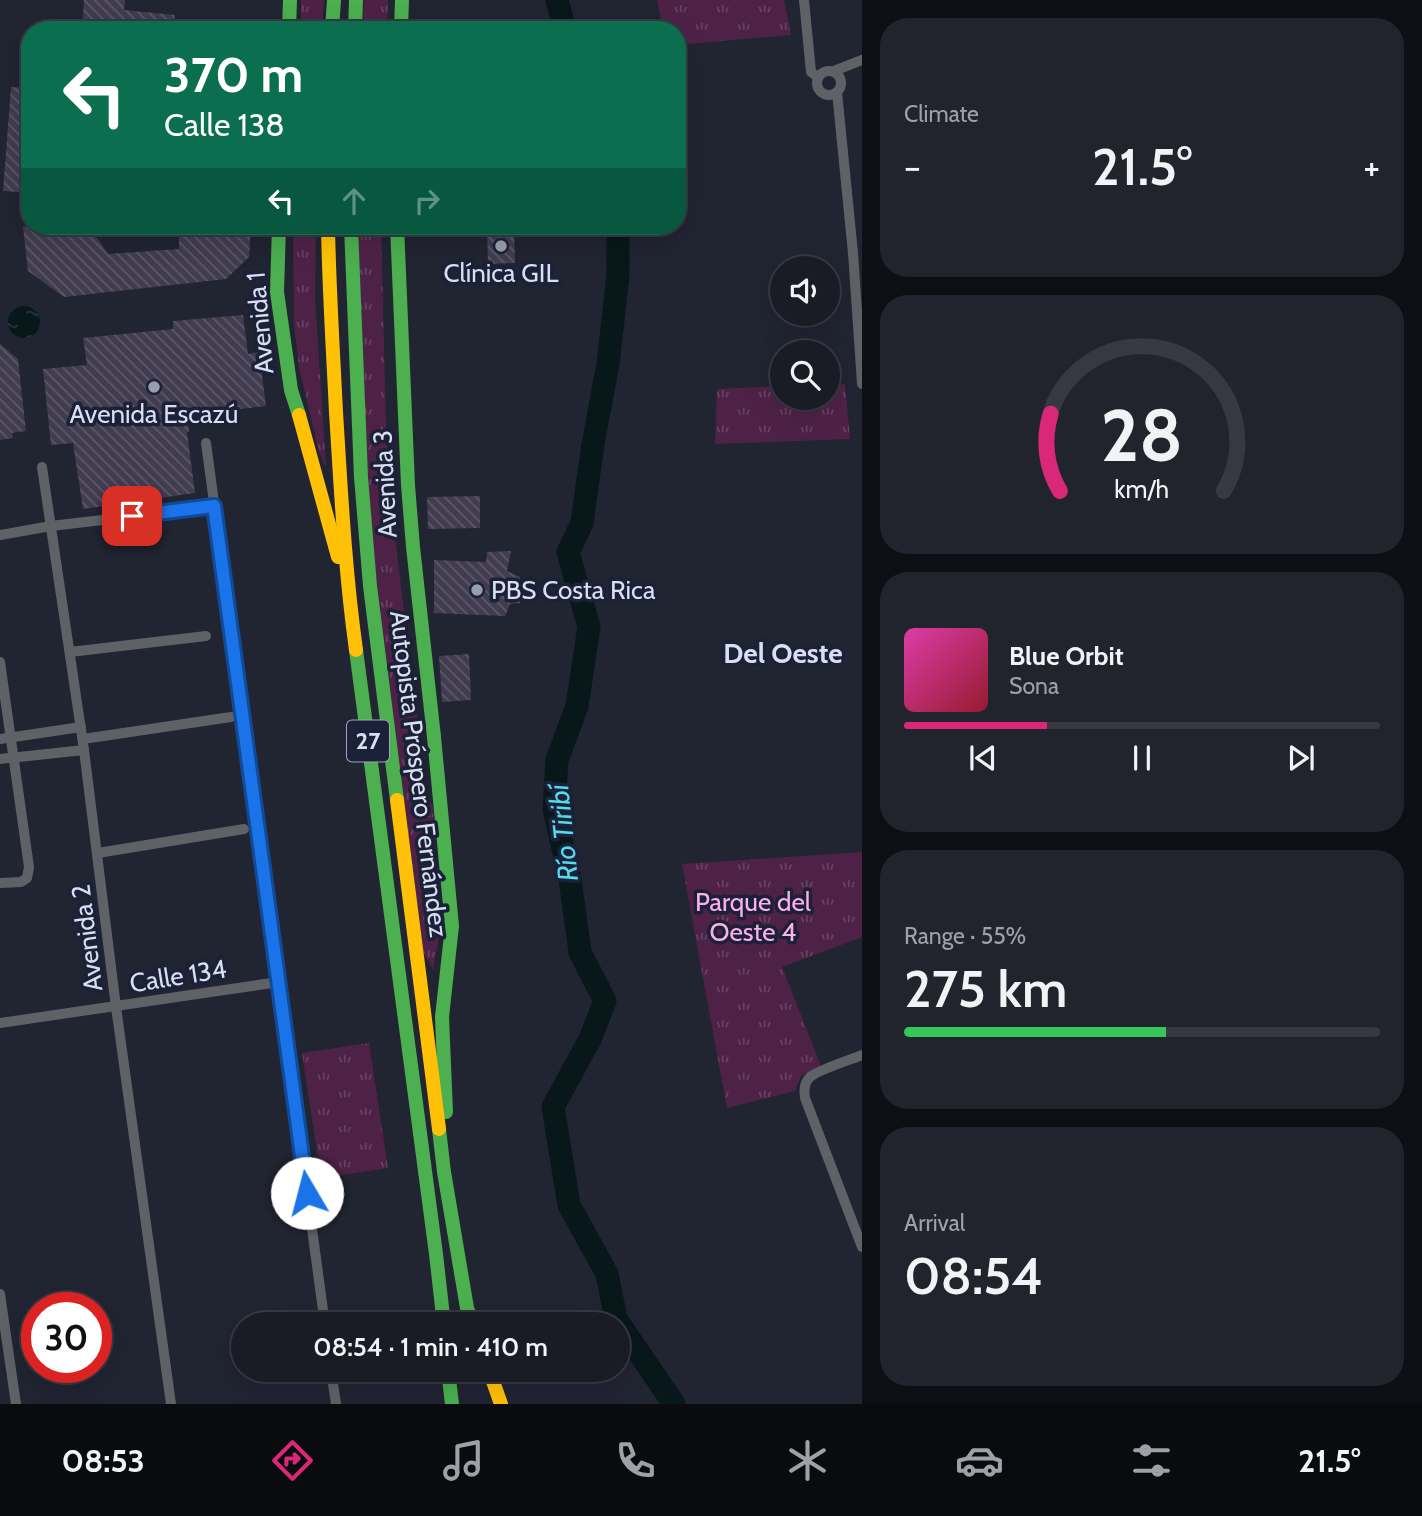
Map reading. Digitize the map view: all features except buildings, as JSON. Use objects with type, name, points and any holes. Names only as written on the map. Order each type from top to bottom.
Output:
[{"type":"main road","points":[[289,21],[290,0]]},
{"type":"main road","points":[[333,21],[334,0]]},
{"type":"main road","points":[[355,21],[356,0]]},
{"type":"main road","points":[[401,21],[402,0]]},
{"type":"main road","name":"Avenida 1","points":[[279,235],[277,292],[291,390],[349,598]]},
{"type":"main road","name":"Autopista Próspero Fernández","points":[[328,235],[340,479],[349,598],[443,1312]]},
{"type":"main road","name":"Autopista Próspero Fernández","points":[[351,235],[360,477],[370,586],[444,1172],[468,1312]]},
{"type":"main road","name":"Avenida 3","points":[[397,235],[413,547],[452,926],[442,1017],[446,1085],[444,1172]]},
{"type":"main road","points":[[449,1382],[452,1404]]},
{"type":"main road","points":[[493,1382],[501,1404]]},
{"type":"street","points":[[804,0],[811,72],[818,77]]},
{"type":"street","points":[[837,92],[829,95],[821,92],[817,85],[818,77],[823,72],[834,71],[862,60]]},
{"type":"street","points":[[834,71],[841,81],[837,92],[858,251],[862,384]]},
{"type":"street","points":[[206,443],[323,1312]]},
{"type":"street","name":"Avenida 2","points":[[42,467],[81,727],[116,1007],[171,1404]]},
{"type":"street","points":[[0,535],[214,506]]},
{"type":"street","points":[[70,652],[206,636]]},
{"type":"street","points":[[0,662],[5,738],[14,758],[29,867],[27,878],[21,882],[0,883]]},
{"type":"street","points":[[0,759],[231,717]]},
{"type":"street","points":[[5,738],[81,727]]},
{"type":"street","points":[[98,853],[244,830]]},
{"type":"street","name":"Calle 134","points":[[0,1023],[279,982]]},
{"type":"street","points":[[862,1055],[810,1077],[804,1090],[862,1247]]},
{"type":"street","points":[[0,1294],[16,1404]]},
{"type":"street","points":[[333,1382],[336,1404]]},
{"type":"green space","points":[[301,0],[324,0],[323,21],[301,21]]},
{"type":"green space","points":[[364,0],[388,0],[387,21],[363,21]]},
{"type":"green space","points":[[657,0],[784,0],[791,35],[686,44],[686,21],[661,21]]},
{"type":"green space","points":[[293,235],[316,235],[315,297],[326,468],[319,452],[299,367],[294,325]]},
{"type":"green space","points":[[358,235],[381,235],[386,427],[393,521],[426,791],[433,808],[440,932],[433,970],[423,951],[369,522]]},
{"type":"green space","points":[[840,384],[845,384],[850,439],[715,444],[717,389],[770,387],[770,410],[840,410]]},
{"type":"green space","name":"Parque del Oeste 4","points":[[862,852],[862,937],[782,967],[821,1066],[801,1076],[795,1091],[727,1108],[682,864]]},
{"type":"green space","points":[[369,1043],[388,1168],[321,1178],[302,1053]]},
{"type":"water","points":[[24,306],[35,311],[40,322],[35,333],[24,338],[13,333],[8,322],[13,311]]},
{"type":"waterway","name":"Río Tiribí","points":[[557,0],[563,21]]},
{"type":"waterway","name":"Río Tiribí","points":[[618,235],[618,275],[608,364],[582,523],[568,552],[589,627],[577,706],[557,760],[554,809],[570,879],[580,952],[605,1001],[590,1039],[553,1107],[569,1205],[607,1274],[616,1319],[674,1404]]},
{"type":"traffic: fast","points":[[289,21],[290,0]]},
{"type":"traffic: fast","points":[[333,21],[334,0]]},
{"type":"traffic: fast","points":[[355,21],[356,0]]},
{"type":"traffic: fast","points":[[401,21],[402,0]]},
{"type":"traffic: fast","points":[[279,235],[277,292],[291,390],[299,415]]},
{"type":"traffic: fast","points":[[351,235],[361,477],[370,586],[397,800]]},
{"type":"traffic: fast","points":[[397,235],[408,485],[434,737]]},
{"type":"traffic: fast","points":[[356,650],[443,1312]]},
{"type":"traffic: fast","points":[[434,737],[452,926],[442,1017],[446,1112]]},
{"type":"traffic: fast","points":[[439,1129],[468,1312]]},
{"type":"traffic: fast","points":[[449,1382],[452,1404]]},
{"type":"traffic: slow","points":[[328,235],[342,502],[356,650]]},
{"type":"traffic: slow","points":[[299,415],[338,557]]},
{"type":"traffic: slow","points":[[397,800],[439,1129]]},
{"type":"traffic: slow","points":[[493,1382],[501,1404]]},
{"type":"place","name":"Clínica GIL","points":[[501,246]]},
{"type":"place","name":"Avenida Escazú","points":[[154,387]]},
{"type":"place","name":"PBS Costa Rica","points":[[477,590]]},
{"type":"district","name":"Del Oeste","points":[[783,653]]},
{"type":"route","points":[[132,516],[214,506],[307,1193]]}]
